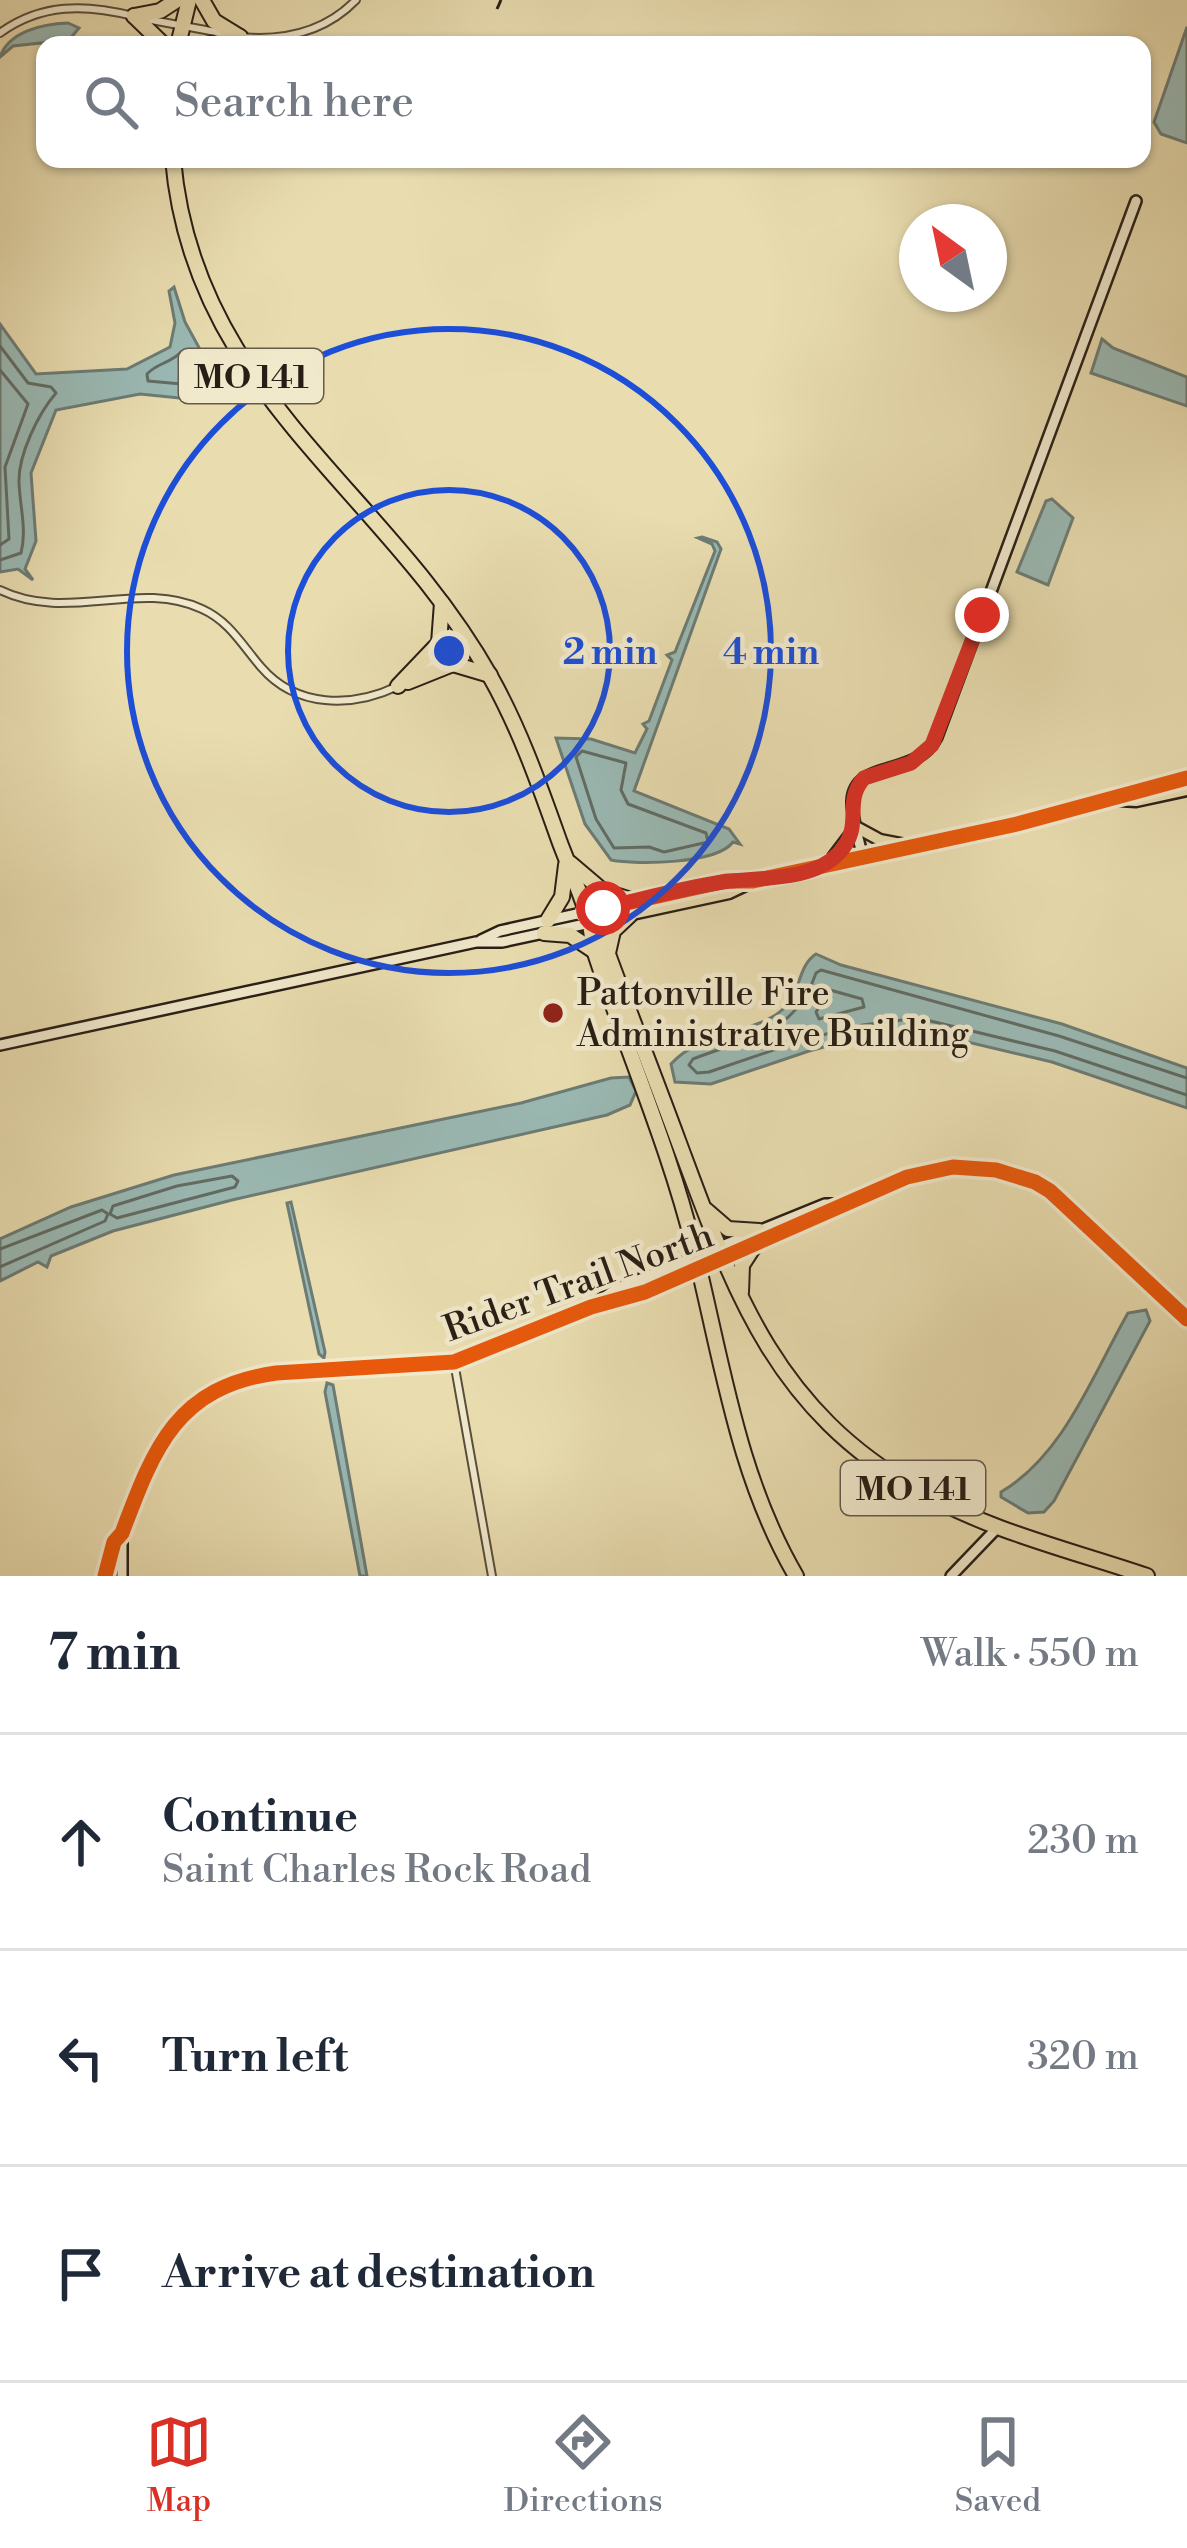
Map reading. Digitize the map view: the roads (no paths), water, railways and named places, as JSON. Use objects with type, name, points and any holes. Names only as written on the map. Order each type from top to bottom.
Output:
[{"type":"highway","points":[[134,16],[160,11],[177,0]]},
{"type":"highway","points":[[180,36],[188,0]]},
{"type":"highway","points":[[202,0],[214,21],[238,36]]},
{"type":"highway","points":[[134,16],[155,36]]},
{"type":"highway","name":"MO 141","points":[[173,168],[198,274],[242,362],[442,603],[490,675],[522,740],[741,1303],[794,1386],[855,1447],[915,1489],[999,1526],[1147,1576]]},
{"type":"highway","points":[[398,686],[439,643],[442,603]]},
{"type":"highway","points":[[398,686],[453,664],[490,675]]},
{"type":"highway","points":[[566,860],[632,908],[601,952],[546,926],[562,897],[566,860]]},
{"type":"highway","name":"MO 141","points":[[601,952],[698,1263],[742,1453],[768,1522],[796,1576]]},
{"type":"highway","points":[[702,1206],[728,1229],[759,1232]]},
{"type":"highway","points":[[741,1303],[740,1271],[752,1248]]},
{"type":"main road","points":[[588,917],[729,893],[753,881],[1115,800],[1134,790],[1187,778]]},
{"type":"main road","points":[[1115,800],[1136,802],[1187,794]]},
{"type":"main road","points":[[826,866],[856,826],[880,840],[916,847]]},
{"type":"street","points":[[285,36],[343,14],[356,0]]},
{"type":"street","points":[[0,33],[24,17],[61,8],[106,9],[235,36]]},
{"type":"street","points":[[863,858],[853,795],[864,778],[911,763],[928,752],[937,737],[1136,201]]},
{"type":"street","points":[[0,590],[39,604],[163,598],[183,602],[220,619],[281,685],[320,700],[367,699],[398,686],[468,640]]},
{"type":"street","points":[[0,1045],[476,942],[500,931],[588,917]]},
{"type":"street","name":"Rider Trail North","points":[[721,1254],[752,1248],[839,1204],[921,1172],[971,1167],[1035,1182],[1064,1201],[1187,1319]]},
{"type":"street","name":"Rider Trail North","points":[[105,1576],[114,1542],[122,1533],[155,1449],[188,1409],[217,1389],[276,1373],[454,1362],[591,1306],[616,1289],[721,1254],[824,1204],[839,1204]]},
{"type":"street","points":[[454,1362],[493,1576]]},
{"type":"street","points":[[952,1576],[999,1526]]},
{"type":"street","name":"Rider Trail North","points":[[122,1533],[122,1576]]},
{"type":"water","points":[[68,23],[79,28],[72,36],[36,36],[36,44],[13,46],[0,57],[11,41],[38,27]]},
{"type":"water","points":[[1187,27],[1187,143],[1161,134],[1154,122]]},
{"type":"water","points":[[174,287],[185,322],[226,397],[199,400],[140,394],[56,410],[31,473],[36,541],[25,569],[33,580],[18,569],[0,572],[0,324],[36,374],[127,369],[170,347],[175,323],[169,291]]},
{"type":"water","points":[[1102,339],[1113,348],[1187,377],[1187,406],[1091,373]]},
{"type":"water","points":[[1052,499],[1073,518],[1048,585],[1017,572],[1046,501]]},
{"type":"water","points":[[698,538],[717,542],[721,549],[634,791],[729,829],[740,844],[733,842],[711,855],[676,861],[611,860],[585,824],[556,738],[591,739],[635,753],[672,660],[667,655],[675,652],[715,551],[712,544]]},
{"type":"water","points":[[816,954],[841,965],[1062,1024],[1187,1068],[1187,1108],[1052,1062],[917,1030],[865,1036],[711,1084],[675,1082],[671,1064],[683,1053],[782,1010]]},
{"type":"water","points":[[629,1077],[636,1091],[630,1105],[607,1115],[113,1231],[51,1256],[47,1267],[38,1262],[0,1281],[0,1239],[71,1207],[174,1175]]},
{"type":"water","points":[[291,1202],[324,1358],[319,1354],[287,1203]]},
{"type":"water","points":[[1146,1310],[1150,1321],[1054,1501],[1044,1512],[1028,1513],[1001,1497],[1060,1435],[1128,1313]]},
{"type":"water","points":[[327,1383],[333,1385],[367,1576],[360,1576]]},
{"type":"railway","points":[[497,9],[501,0]]},
{"type":"place","name":"Pattonville Fire Administrative Building","points":[[553,1013]]}]
